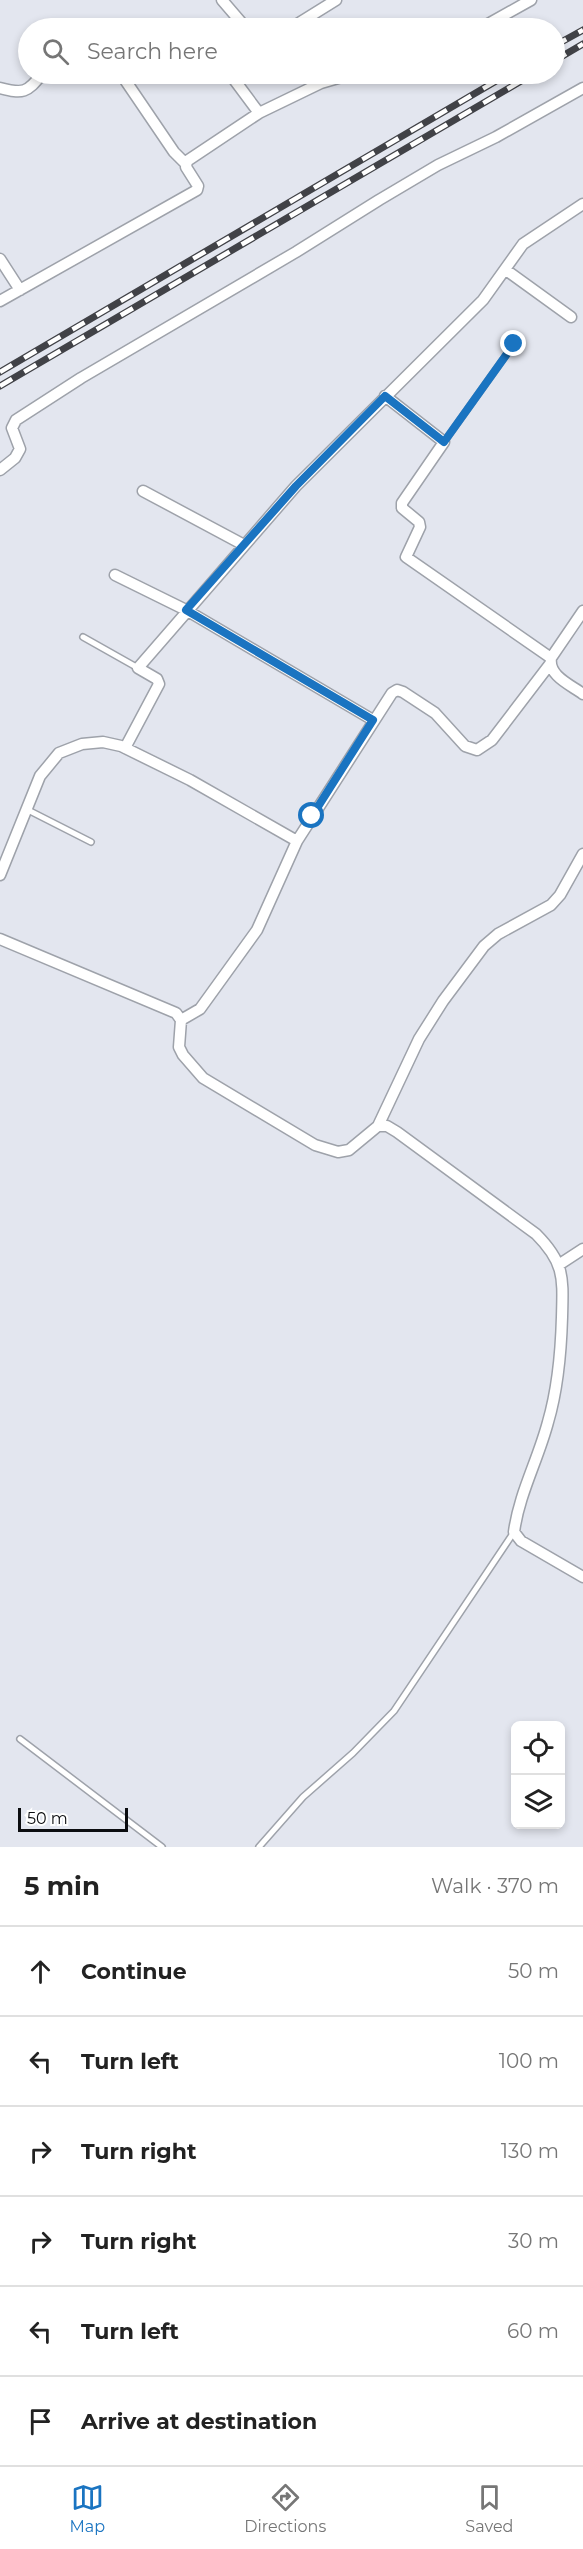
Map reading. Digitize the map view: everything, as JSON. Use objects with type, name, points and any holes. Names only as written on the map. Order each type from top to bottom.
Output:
[{"type":"street","points":[[222,0],[237,18]]},
{"type":"street","points":[[307,18],[336,0]]},
{"type":"street","points":[[499,18],[531,0]]},
{"type":"street","points":[[0,88],[21,92],[33,84]]},
{"type":"street","points":[[0,301],[197,190],[198,186],[186,164],[174,152],[129,84]]},
{"type":"street","points":[[237,84],[259,113]]},
{"type":"street","points":[[186,164],[190,158],[259,113],[319,84]]},
{"type":"street","points":[[0,470],[15,458],[20,449],[12,428],[16,420],[81,378],[296,252],[388,194],[583,88]]},
{"type":"street","points":[[124,748],[159,684],[157,679],[138,668],[186,610],[296,486],[483,300],[523,244],[583,204]]},
{"type":"street","points":[[0,259],[20,290]]},
{"type":"street","points":[[506,270],[571,317]]},
{"type":"street","points":[[385,396],[444,442],[401,506],[420,524],[406,556],[550,661],[555,674],[583,694]]},
{"type":"street","points":[[143,491],[244,545]]},
{"type":"street","points":[[116,575],[186,610],[373,720]]},
{"type":"street","points":[[181,1020],[200,1009],[211,996],[257,930],[297,841],[387,698],[397,690],[435,713],[465,746],[477,750],[492,740],[550,661],[583,611]]},
{"type":"street","points":[[0,875],[40,776],[59,753],[82,744],[103,742],[124,748],[190,780],[297,841]]},
{"type":"street","points":[[181,1020],[179,1047],[203,1078],[315,1145],[338,1152],[349,1150],[378,1126],[419,1039],[443,1000],[484,946],[498,934],[538,913],[555,900],[583,854]]},
{"type":"street","points":[[0,939],[167,1008],[181,1020]]},
{"type":"street","points":[[378,1126],[387,1126],[397,1132],[536,1234],[551,1248],[560,1264],[563,1286],[559,1372],[548,1424],[516,1515],[514,1532],[521,1541],[583,1577]]},
{"type":"street","points":[[560,1264],[583,1249]]},
{"type":"lane","points":[[444,442],[514,344]]},
{"type":"lane","points":[[83,637],[138,668]]},
{"type":"lane","points":[[26,809],[91,842]]},
{"type":"lane","points":[[259,1847],[295,1805],[352,1753],[393,1711],[514,1532]]},
{"type":"lane","points":[[20,1739],[162,1847]]},
{"type":"railway","points":[[565,40],[583,30]]},
{"type":"railway","points":[[565,55],[583,44]]},
{"type":"railway","points":[[0,372],[491,84]]},
{"type":"railway","points":[[0,386],[516,84]]},
{"type":"route","points":[[312,816],[373,720],[186,610],[296,486],[385,396],[444,442],[514,344]]}]
